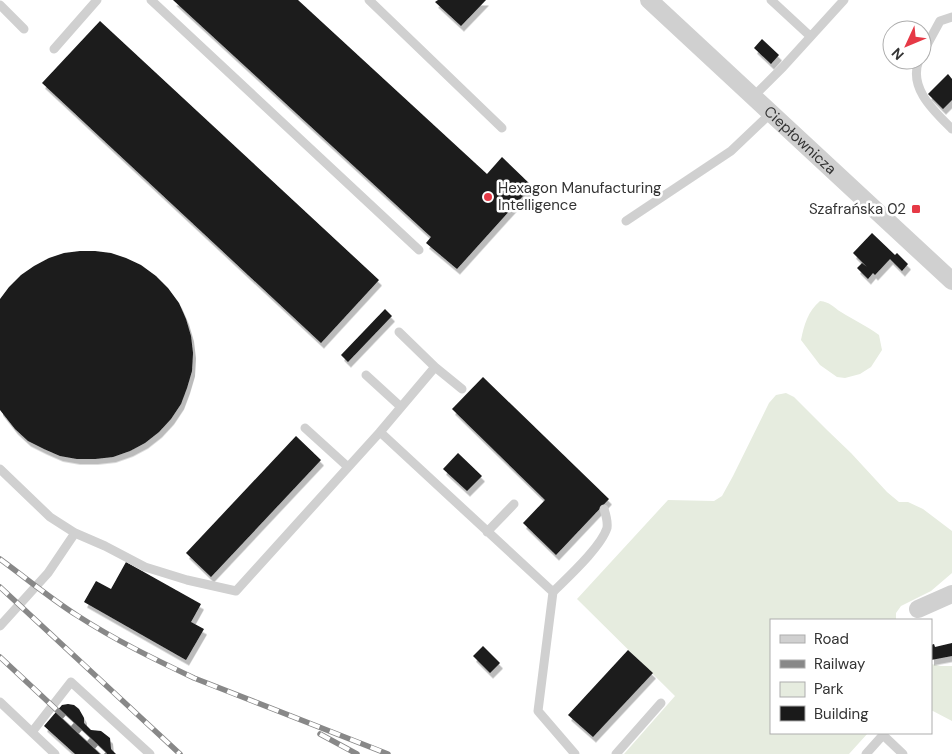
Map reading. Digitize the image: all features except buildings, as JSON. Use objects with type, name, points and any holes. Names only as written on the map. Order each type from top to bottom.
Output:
[{"type":"street","name":"Ciepłownicza","points":[[649,0],[952,281]]},
{"type":"street","points":[[918,610],[952,594]]},
{"type":"lane","points":[[54,49],[97,0]]},
{"type":"lane","points":[[151,0],[419,250]]},
{"type":"lane","points":[[369,0],[502,128]]},
{"type":"lane","points":[[771,0],[810,36]]},
{"type":"lane","points":[[753,97],[844,0]]},
{"type":"lane","points":[[0,5],[24,29]]},
{"type":"lane","points":[[932,36],[940,21],[952,17]]},
{"type":"lane","points":[[916,70],[918,86],[930,106],[952,129]]},
{"type":"lane","points":[[626,221],[731,151],[771,113]]},
{"type":"lane","points":[[399,332],[462,390]]},
{"type":"lane","points":[[0,470],[50,517],[75,533],[145,567],[236,592],[380,432],[435,367]]},
{"type":"lane","points":[[366,375],[401,407]]},
{"type":"lane","points":[[305,428],[348,467]]},
{"type":"lane","points":[[380,432],[553,592]]},
{"type":"lane","points":[[488,532],[514,504]]},
{"type":"lane","points":[[575,754],[538,711],[553,592],[599,544],[607,526],[607,516],[604,508]]},
{"type":"lane","points":[[0,626],[48,573],[75,533]]},
{"type":"lane","points":[[32,732],[71,682],[150,754]]},
{"type":"lane","points":[[0,702],[55,754]]},
{"type":"lane","points":[[616,754],[661,703]]},
{"type":"lane","points":[[866,754],[883,736],[903,754]]},
{"type":"green space","points":[[820,301],[829,304],[879,335],[882,350],[871,367],[860,374],[845,378],[837,377],[820,365],[801,340],[807,319],[812,309]]},
{"type":"green space","points":[[786,393],[794,397],[899,502],[908,502],[923,509],[952,531],[952,573],[931,591],[901,606],[896,613],[896,619],[770,619],[770,734],[867,734],[849,754],[624,754],[675,696],[577,599],[668,500],[714,501],[722,496],[769,403],[776,395]]},
{"type":"green space","points":[[932,664],[952,666],[952,721],[932,711]]},
{"type":"railway","points":[[0,559],[48,596],[78,616],[149,656],[194,678],[388,754]]},
{"type":"railway","points":[[0,587],[180,754]]},
{"type":"railway","points":[[0,657],[104,754]]},
{"type":"railway","points":[[320,734],[357,754]]},
{"type":"place","name":"Hexagon Manufacturing Intelligence","points":[[488,197]]},
{"type":"place","name":"Szafrańska 02","points":[[916,209]]}]
